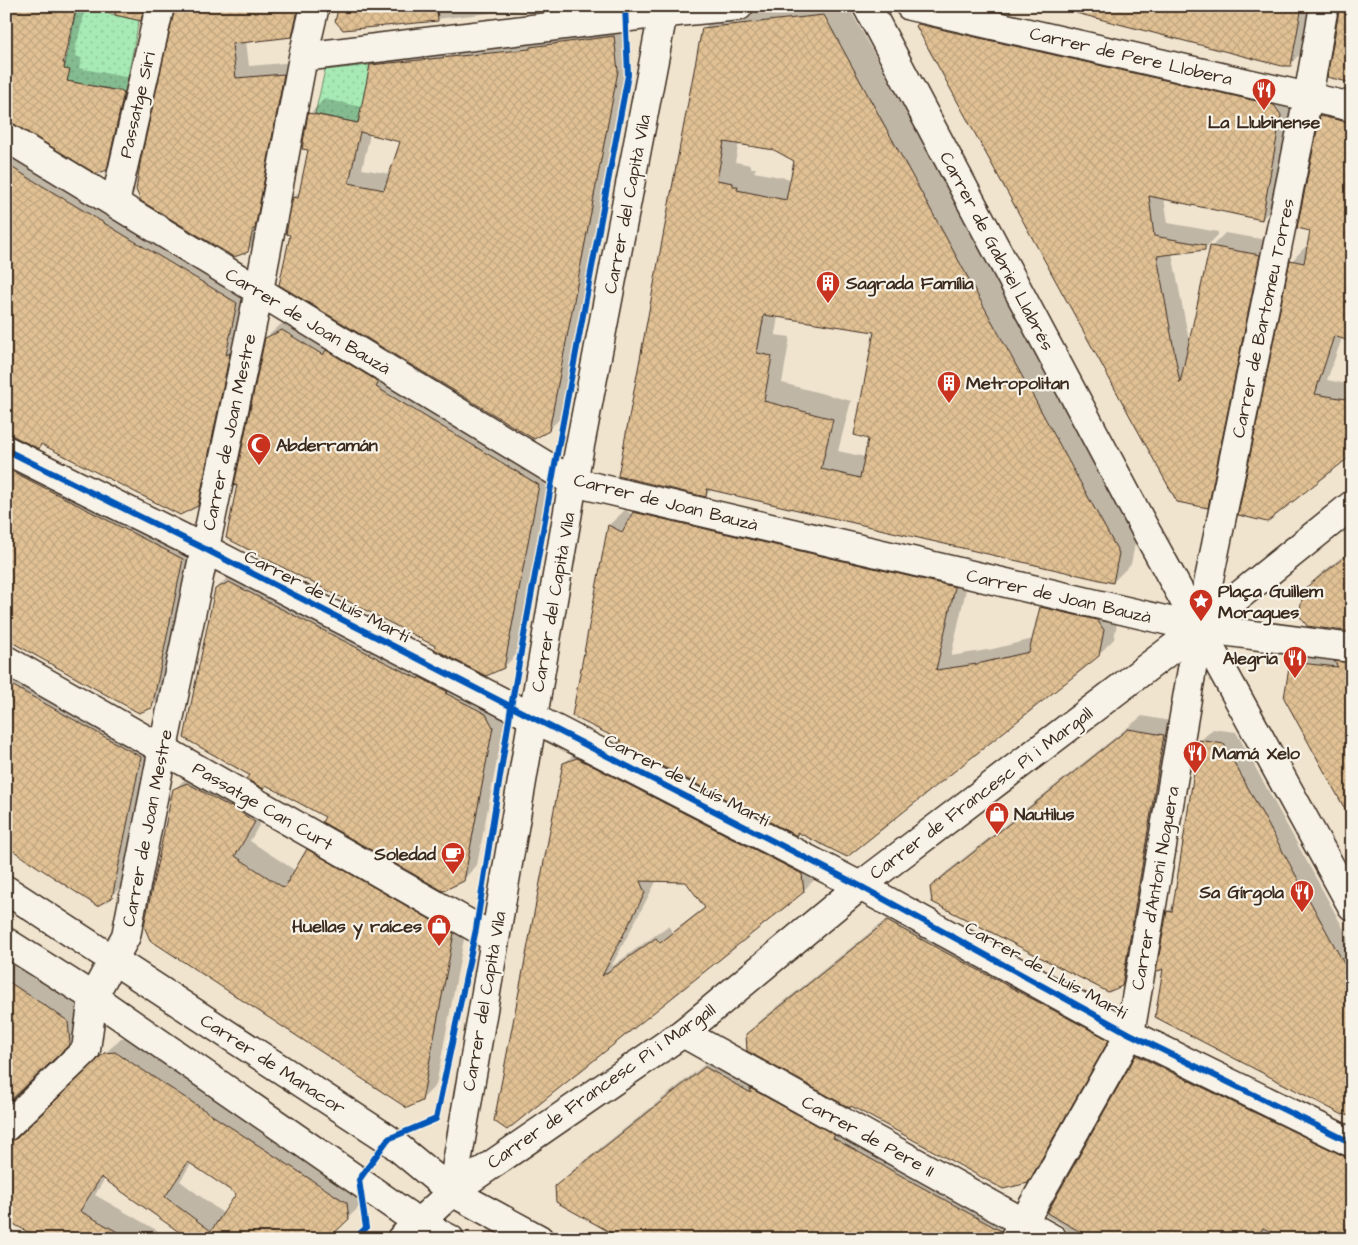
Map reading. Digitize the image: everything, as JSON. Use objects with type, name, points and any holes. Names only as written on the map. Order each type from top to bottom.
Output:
[{"type":"street","name":"Passatge Siri","points":[[115,203],[160,6]]},
{"type":"street","name":"Carrer de Joan Mestre","points":[[93,997],[126,936],[163,748],[259,291],[314,6]]},
{"type":"street","points":[[303,57],[651,11],[739,6]]},
{"type":"street","name":"Carrer de Gabriel Llabrés","points":[[867,6],[1199,628],[1352,906]]},
{"type":"street","name":"Carrer de Pere Llobera","points":[[910,6],[1352,107]]},
{"type":"street","name":"Carrer de Bartomeu Torres","points":[[1199,628],[1308,97],[1324,6]]},
{"type":"street","name":"Carrer del Capità Vila","points":[[452,1192],[651,11]]},
{"type":"street","name":"Carrer de Joan Bauzà","points":[[6,136],[573,482],[1199,628],[1352,648]]},
{"type":"street","name":"Carrer de Lluís Martí","points":[[6,450],[205,549],[860,886],[1130,1034],[1352,1143]]},
{"type":"street","name":"Carrer de Francesc Pi i Margall","points":[[410,1231],[452,1192],[683,1033],[860,886],[1199,628],[1352,506]]},
{"type":"street","name":"Carrer d'Antoni Noguera","points":[[1019,1231],[1130,1034],[1199,628]]},
{"type":"street","name":"Passatge Can Curt","points":[[6,660],[494,938]]},
{"type":"street","name":"Carrer de Manacor","points":[[6,890],[388,1139],[452,1192],[539,1239]]},
{"type":"street","points":[[6,942],[93,997],[410,1231],[450,1239]]},
{"type":"street","points":[[6,1127],[86,1050],[93,997]]},
{"type":"street","name":"Carrer de Pere II","points":[[683,1033],[1019,1231],[1053,1239]]},
{"type":"green space","points":[[77,7],[139,20],[125,92],[67,81],[69,71],[64,69]]},
{"type":"green space","points":[[370,65],[372,126],[315,114],[325,70]]},
{"type":"building","points":[[11,6],[77,6],[63,63],[65,63],[64,69],[70,70],[67,81],[124,92],[107,170],[96,174],[6,121],[6,33]]},
{"type":"building","points":[[115,6],[144,6],[141,21],[115,15]]},
{"type":"building","points":[[175,6],[299,6],[292,37],[232,44],[236,78],[284,74],[255,229],[253,229],[248,252],[234,257],[141,201],[136,190],[141,158]]},
{"type":"building","points":[[339,6],[437,6],[438,21],[343,30],[335,21]]},
{"type":"building","points":[[1077,6],[1302,6],[1291,66],[1282,66],[1076,13]]},
{"type":"building","points":[[1340,6],[1352,6],[1352,83],[1327,77]]},
{"type":"building","points":[[824,15],[1119,553],[1113,583],[707,489],[706,497],[618,476],[702,28]],"holes":[[[724,142],[774,150],[794,161],[786,200],[737,190],[738,186],[733,186],[733,183],[717,180]],[[764,315],[874,332],[854,435],[868,439],[860,478],[821,469],[833,419],[764,401],[772,356],[757,353]]]},
{"type":"building","points":[[918,24],[1274,105],[1281,115],[1262,220],[1149,196],[1154,236],[1205,245],[1205,250],[1157,256],[1180,383],[1210,246],[1260,255],[1208,508],[1177,502],[916,26]]},
{"type":"building","points":[[614,36],[618,71],[549,431],[534,439],[279,285],[290,235],[286,234],[293,197],[298,198],[308,150],[302,149],[308,113],[358,123],[370,65],[530,49],[530,47]],"holes":[[[360,132],[400,142],[384,190],[349,183]]]},
{"type":"building","points":[[1320,116],[1352,123],[1352,185],[1347,204],[1352,205],[1352,342],[1334,336],[1315,394],[1352,400],[1352,455],[1267,522],[1238,515],[1290,260],[1304,263],[1310,231],[1297,228]]},
{"type":"building","points":[[6,164],[237,303],[226,355],[230,353],[198,506],[180,515],[41,444],[39,449],[13,436],[6,435]]},
{"type":"building","points":[[282,330],[323,355],[326,350],[379,382],[376,387],[539,485],[504,668],[486,676],[434,649],[435,646],[226,538],[237,485],[234,486],[265,338]]},
{"type":"building","points":[[6,468],[183,559],[152,708],[139,713],[6,639]]},
{"type":"building","points":[[633,512],[955,587],[936,670],[977,664],[1029,652],[1040,607],[1097,620],[1104,630],[1099,656],[847,857],[797,832],[797,836],[617,743],[622,741],[572,716],[608,525],[622,532]]},
{"type":"building","points":[[1352,551],[1352,632],[1307,626],[1299,615],[1304,589]]},
{"type":"building","points":[[229,582],[418,679],[419,677],[486,714],[493,727],[464,881],[443,891],[322,822],[325,817],[266,785],[264,789],[246,779],[249,775],[184,738],[215,589]]},
{"type":"building","points":[[1334,661],[1352,663],[1352,822],[1284,698],[1290,662],[1338,667]]},
{"type":"building","points":[[6,682],[141,757],[112,898],[97,906],[6,846]]},
{"type":"building","points":[[1128,729],[1164,735],[1122,986],[1108,992],[932,902],[930,887]]},
{"type":"building","points":[[1199,740],[1224,744],[1352,978],[1352,1117],[1343,1115],[1155,1017],[1163,969],[1156,972],[1167,911],[1172,912]]},
{"type":"building","points":[[577,758],[802,874],[804,892],[507,1130],[494,1121],[563,763]],"holes":[[[640,881],[686,882],[705,908],[660,943],[656,938],[602,976],[645,893]]]},
{"type":"building","points":[[187,783],[231,806],[255,822],[235,856],[284,888],[307,849],[454,933],[422,1101],[407,1108],[150,940],[144,926],[173,789]]},
{"type":"building","points":[[887,921],[1109,1040],[1028,1183],[1003,1189],[747,1051],[746,1034]]},
{"type":"building","points":[[6,980],[68,1021],[70,1044],[6,1105]]},
{"type":"building","points":[[115,1052],[347,1203],[349,1219],[328,1239],[189,1239],[101,1177],[80,1211],[130,1239],[41,1239],[6,1220],[6,1142],[17,1138],[104,1053]],"holes":[[[188,1162],[236,1194],[211,1231],[165,1197]]]},
{"type":"building","points":[[1136,1055],[1352,1160],[1352,1239],[1285,1239],[1263,1228],[1257,1239],[1093,1239],[1047,1213]]},
{"type":"building","points":[[705,1067],[751,1093],[750,1088],[835,1135],[833,1138],[1001,1231],[998,1239],[622,1239],[556,1202],[555,1186]]},
{"type":"cycle path","points":[[354,1239],[366,1228],[359,1180],[388,1139],[436,1119],[476,929],[511,707],[628,75],[625,6]]},
{"type":"cycle path","points":[[6,450],[205,549],[860,886],[1130,1034],[1352,1143]]},
{"type":"place","name":"La Llubinense","points":[[1264,111]]},
{"type":"place","name":"Sagrada Família","points":[[828,304]]},
{"type":"place","name":"Metropolitan","points":[[949,404]]},
{"type":"place","name":"Abderramán","points":[[259,466]]},
{"type":"place","name":"Plaça Guillem Moragues","points":[[1201,622]]},
{"type":"place","name":"Alegria","points":[[1295,679]]},
{"type":"place","name":"Mamá Xelo","points":[[1195,774]]},
{"type":"place","name":"Nautilus","points":[[997,835]]},
{"type":"place","name":"Soledad","points":[[453,875]]},
{"type":"place","name":"Sa Gírgola","points":[[1302,913]]},
{"type":"place","name":"Huellas y raíces","points":[[439,947]]}]
